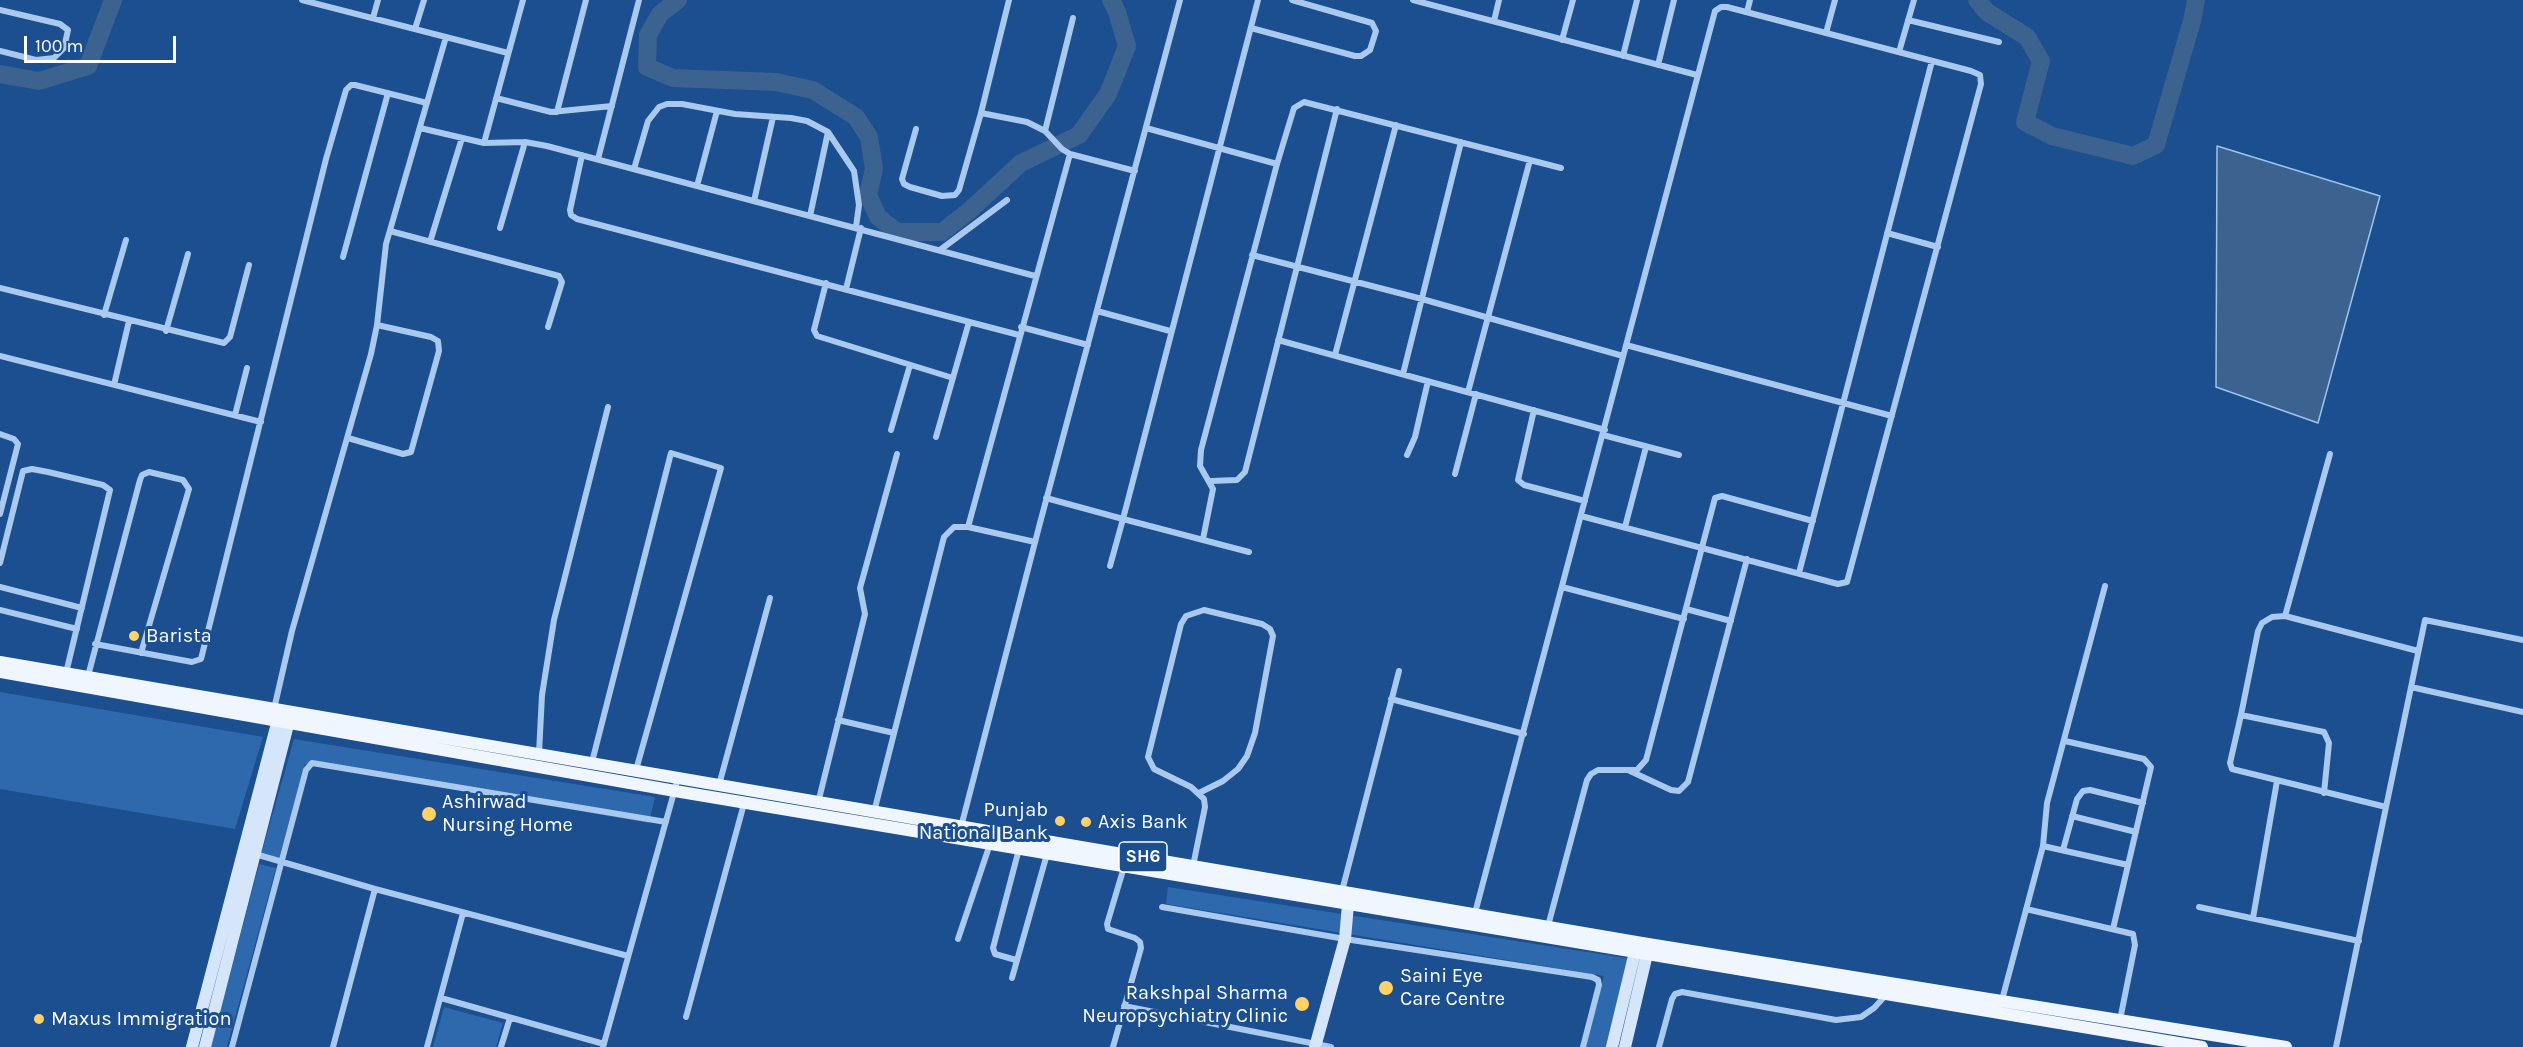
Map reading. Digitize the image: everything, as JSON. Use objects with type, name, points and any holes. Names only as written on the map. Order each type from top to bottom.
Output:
[{"type":"main road","name":"SH6","points":[[0,662],[675,791],[818,803],[1193,866],[1641,950],[2202,1047]]},
{"type":"main road","name":"SH6","points":[[0,672],[591,762],[719,786],[746,796],[990,844],[1124,867],[1475,913],[1548,926],[1641,950],[2002,1000],[2286,1047]]},
{"type":"main road","points":[[205,1047],[282,715]]},
{"type":"main road","points":[[192,1047],[249,852]]},
{"type":"main road","points":[[1316,1045],[1344,939],[1347,895]]},
{"type":"main road","points":[[1612,1047],[1641,950]]},
{"type":"main road","points":[[1625,1047],[1641,950]]},
{"type":"street","points":[[302,0],[508,53]]},
{"type":"street","points":[[373,18],[378,0]]},
{"type":"street","points":[[415,29],[424,0]]},
{"type":"street","points":[[484,142],[523,0]]},
{"type":"street","points":[[557,112],[586,0]]},
{"type":"street","points":[[598,159],[639,0]]},
{"type":"street","points":[[916,129],[903,174],[904,184],[949,197],[955,195],[959,190],[981,113],[1009,0]]},
{"type":"street","points":[[961,828],[1180,0]]},
{"type":"street","points":[[1110,566],[1258,0]]},
{"type":"street","points":[[1251,28],[1355,56],[1361,56],[1370,50],[1376,32],[1372,23],[1292,0]]},
{"type":"street","points":[[1413,0],[1435,3],[1562,40],[1697,75]]},
{"type":"street","points":[[1494,21],[1499,0]]},
{"type":"street","points":[[1562,40],[1573,0]]},
{"type":"street","points":[[1623,56],[1637,0]]},
{"type":"street","points":[[1658,65],[1674,0]]},
{"type":"street","points":[[1747,12],[1750,0]]},
{"type":"street","points":[[1826,33],[1835,0]]},
{"type":"street","points":[[1899,52],[1914,0]]},
{"type":"street","points":[[1475,913],[1715,11],[1720,7],[1747,12],[1976,73],[1981,79],[1847,582],[1838,584],[1581,516]]},
{"type":"street","points":[[0,10],[60,24],[68,30],[64,48],[54,58],[36,60],[0,51]]},
{"type":"street","points":[[1045,131],[1073,18]]},
{"type":"street","points":[[1908,20],[1999,42]]},
{"type":"street","points":[[282,715],[292,631],[348,438],[377,325],[384,255],[446,37]]},
{"type":"street","points":[[1799,573],[1932,61]]},
{"type":"street","points":[[95,644],[192,662],[201,659],[326,159],[346,90],[351,85],[356,85],[427,103]]},
{"type":"street","points":[[343,257],[388,93]]},
{"type":"street","points":[[496,98],[526,108],[557,112],[612,106]]},
{"type":"street","points":[[1203,539],[1213,497],[1211,481],[1200,466],[1200,450],[1291,114],[1299,103],[1312,102],[1561,168]]},
{"type":"street","points":[[634,169],[648,121],[659,108],[682,104],[717,111],[807,121],[828,132],[854,171],[859,205],[858,228],[846,289]]},
{"type":"street","points":[[1211,481],[1237,480],[1245,472],[1337,109]]},
{"type":"street","points":[[697,186],[717,111]]},
{"type":"street","points":[[981,113],[1026,122],[1045,131],[1070,154],[1135,171]]},
{"type":"street","points":[[754,201],[773,117]]},
{"type":"street","points":[[1335,355],[1396,125]]},
{"type":"street","points":[[420,128],[484,142],[525,142],[582,155],[1035,276]]},
{"type":"street","points":[[1146,128],[1277,164]]},
{"type":"street","points":[[810,216],[828,132]]},
{"type":"street","points":[[430,242],[462,138]]},
{"type":"street","points":[[500,228],[525,142]]},
{"type":"street","points":[[1403,374],[1461,142]]},
{"type":"street","points":[[968,527],[1018,336],[1070,154]]},
{"type":"street","points":[[582,155],[570,210],[571,215],[577,219],[826,283],[1018,336]]},
{"type":"street","points":[[1468,392],[1530,160]]},
{"type":"street","points":[[940,250],[1007,200]]},
{"type":"street","points":[[390,231],[560,276],[562,282],[548,327]]},
{"type":"street","points":[[1887,233],[1938,247]]},
{"type":"street","points":[[104,315],[126,240]]},
{"type":"street","points":[[166,331],[188,254]]},
{"type":"street","points":[[1252,255],[1422,299],[1623,356]]},
{"type":"street","points":[[0,288],[219,344],[228,342],[249,265]]},
{"type":"street","points":[[826,283],[814,330],[817,336],[953,378]]},
{"type":"street","points":[[1097,311],[1170,331]]},
{"type":"street","points":[[114,384],[129,321]]},
{"type":"street","points":[[936,437],[969,322]]},
{"type":"street","points":[[348,438],[404,453],[411,452],[439,351],[438,341],[431,337],[377,325]]},
{"type":"street","points":[[1021,327],[1088,345]]},
{"type":"street","points":[[1278,340],[1534,410],[1646,447],[1679,455]]},
{"type":"street","points":[[1626,345],[1892,416]]},
{"type":"street","points":[[0,356],[261,422]]},
{"type":"street","points":[[891,430],[910,365]]},
{"type":"street","points":[[235,415],[247,368]]},
{"type":"street","points":[[1407,455],[1415,437],[1428,381]]},
{"type":"street","points":[[1455,474],[1476,394]]},
{"type":"street","points":[[539,753],[542,695],[554,620],[608,407]]},
{"type":"street","points":[[1534,410],[1518,480],[1524,485],[1585,501]]},
{"type":"street","points":[[0,434],[14,439],[18,444],[0,514]]},
{"type":"street","points":[[1625,527],[1646,447]]},
{"type":"street","points":[[591,762],[671,453],[721,468],[636,770]]},
{"type":"street","points":[[818,803],[865,614],[861,588],[897,454]]},
{"type":"street","points":[[2285,616],[2330,454]]},
{"type":"street","points":[[0,562],[23,471],[32,469],[103,484],[110,490],[66,673]]},
{"type":"street","points":[[87,677],[140,480],[149,472],[183,480],[189,489],[141,653]]},
{"type":"street","points":[[1548,926],[1587,780],[1598,770],[1630,771],[1642,767],[1646,760],[1713,502],[1718,496],[1813,521]]},
{"type":"street","points":[[1047,498],[1249,552]]},
{"type":"street","points":[[874,813],[944,537],[954,527],[968,527],[1035,542]]},
{"type":"street","points":[[1630,771],[1671,790],[1679,791],[1685,788],[1747,559]]},
{"type":"street","points":[[2002,1000],[2043,846],[2047,803],[2105,586]]},
{"type":"street","points":[[0,587],[82,608]]},
{"type":"street","points":[[1562,587],[1684,619]]},
{"type":"street","points":[[719,786],[770,598]]},
{"type":"street","points":[[1686,609],[1731,621]]},
{"type":"street","points":[[0,610],[77,629]]},
{"type":"street","points":[[1193,866],[1205,807],[1204,799],[1199,793],[1154,769],[1148,757],[1181,624],[1186,616],[1204,610],[1262,624],[1270,629],[1273,636],[1255,733],[1247,756],[1238,769],[1223,782],[1199,793]]},
{"type":"street","points":[[2386,807],[2277,782],[2232,769],[2230,764],[2258,631],[2262,623],[2272,617],[2285,616],[2418,651]]},
{"type":"street","points":[[2336,1047],[2425,620],[2523,640]]},
{"type":"street","points":[[1347,895],[1399,670]]},
{"type":"street","points":[[2411,687],[2523,712]]},
{"type":"street","points":[[1391,699],[1524,734]]},
{"type":"street","points":[[2241,715],[2324,732],[2329,743],[2325,793]]},
{"type":"street","points":[[838,720],[894,733]]},
{"type":"street","points":[[2065,741],[2149,762],[2150,773],[2113,929]]},
{"type":"street","points":[[232,1047],[306,770],[312,763],[666,822]]},
{"type":"street","points":[[441,998],[603,1046],[678,778]]},
{"type":"street","points":[[2253,918],[2277,782]]},
{"type":"street","points":[[2063,850],[2079,794],[2083,790],[2143,802]]},
{"type":"street","points":[[686,1017],[746,796]]},
{"type":"street","points":[[2072,816],[2136,832]]},
{"type":"street","points":[[958,939],[990,844]]},
{"type":"street","points":[[2043,846],[2128,866]]},
{"type":"street","points":[[1017,960],[995,954],[993,948],[1019,849]]},
{"type":"street","points":[[249,852],[375,889],[628,956]]},
{"type":"street","points":[[1012,978],[1047,854]]},
{"type":"street","points":[[1113,1047],[1141,948],[1136,938],[1108,929],[1107,924],[1124,867]]},
{"type":"street","points":[[333,1047],[375,889]]},
{"type":"street","points":[[1162,907],[1344,939],[1592,976],[1598,980],[1599,985],[1583,1047]]},
{"type":"street","points":[[2199,907],[2359,941]]},
{"type":"street","points":[[2026,909],[2133,934],[2136,939],[2120,1020]]},
{"type":"street","points":[[427,1047],[464,913]]},
{"type":"street","points":[[1659,1047],[1672,999],[1675,994],[1682,992],[1836,1020],[1861,1017],[1874,1008],[1887,994]]},
{"type":"street","points":[[1124,1006],[1331,1047]]},
{"type":"street","points":[[501,1047],[510,1018]]},
{"type":"shaded area","points":[[2217,146],[2380,196],[2318,423],[2216,387]]},
{"type":"shaded area","points":[[0,692],[263,737],[235,829],[0,789]]},
{"type":"shaded area","points":[[294,739],[655,797],[649,823],[305,764],[279,859],[261,855]]},
{"type":"shaded area","points":[[259,864],[276,868],[227,1047],[211,1047]]},
{"type":"shaded area","points":[[1168,887],[1632,959],[1608,1047],[1585,1047],[1604,976],[1166,904]]},
{"type":"shaded area","points":[[444,1007],[503,1023],[496,1047],[433,1047]]},
{"type":"waterway","points":[[0,74],[39,81],[88,66],[113,0]]},
{"type":"waterway","points":[[678,0],[660,14],[648,35],[647,67],[673,78],[776,82],[813,90],[856,117],[869,137],[874,169],[868,195],[878,217],[897,232],[942,232],[969,211],[1021,163],[1079,135],[1108,94],[1127,46],[1111,0]]},
{"type":"waterway","points":[[1977,0],[1987,12],[2027,37],[2041,61],[2025,122],[2052,136],[2133,156],[2156,145],[2196,0]]},
{"type":"place","name":"Barista","points":[[134,636]]},
{"type":"place","name":"Ashirwad Nursing Home","points":[[429,814]]},
{"type":"place","name":"Punjab National Bank","points":[[1060,821]]},
{"type":"place","name":"Axis Bank","points":[[1086,822]]},
{"type":"place","name":"Saini Eye Care Centre","points":[[1386,988]]},
{"type":"place","name":"Rakshpal Sharma Neuropsychiatry Clinic","points":[[1302,1004]]},
{"type":"place","name":"Maxus Immigration","points":[[39,1019]]}]
